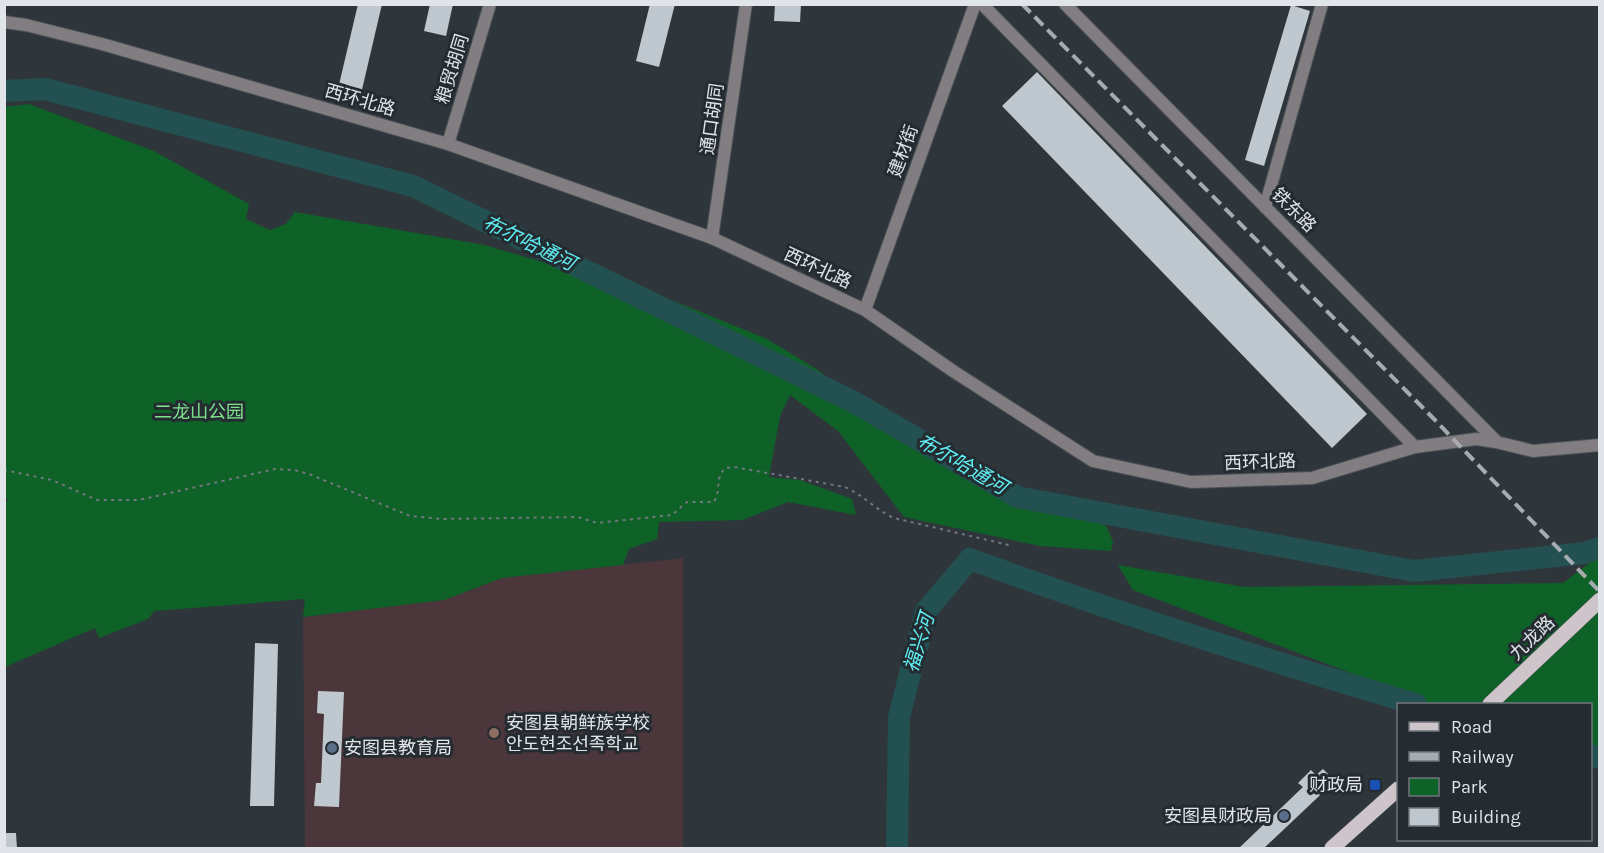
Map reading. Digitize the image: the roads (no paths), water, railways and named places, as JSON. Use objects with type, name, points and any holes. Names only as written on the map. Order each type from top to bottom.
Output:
[{"type":"main road","name":"九龙路","points":[[1492,703],[1599,600]]},
{"type":"main road","points":[[1332,849],[1397,790]]},
{"type":"street","name":"粮贸胡同","points":[[448,144],[490,4]]},
{"type":"street","name":"通口胡同","points":[[712,238],[746,4]]},
{"type":"street","name":"建材街","points":[[865,310],[975,4]]},
{"type":"street","points":[[982,4],[1415,447]]},
{"type":"street","name":"铁东路","points":[[1065,4],[1496,442]]},
{"type":"street","points":[[1265,207],[1322,4]]},
{"type":"street","name":"西环北路","points":[[4,22],[26,25],[102,44],[448,144],[712,238],[865,310],[953,371],[1094,461],[1191,483],[1312,478],[1415,447],[1476,439],[1544,452],[1599,445]]},
{"type":"waterway","name":"布尔哈通河","points":[[4,91],[45,89],[413,186],[854,402],[1017,497],[1414,571],[1584,553],[1600,548]]},
{"type":"waterway","name":"福兴河","points":[[897,848],[899,717],[926,611],[970,559],[1192,635],[1413,703]]},
{"type":"waterway","points":[[1592,756],[1600,758]]},
{"type":"railway","points":[[1022,4],[1436,421],[1600,592]]},
{"type":"place","name":"安图县朝鲜族学校 안도현조선족학교","points":[[494,733]]},
{"type":"place","name":"安图县教育局","points":[[332,748]]},
{"type":"place","name":"财政局","points":[[1375,785]]},
{"type":"place","name":"安图县财政局","points":[[1284,816]]},
{"type":"park label","name":"二龙山公园","points":[[199,412]]}]
